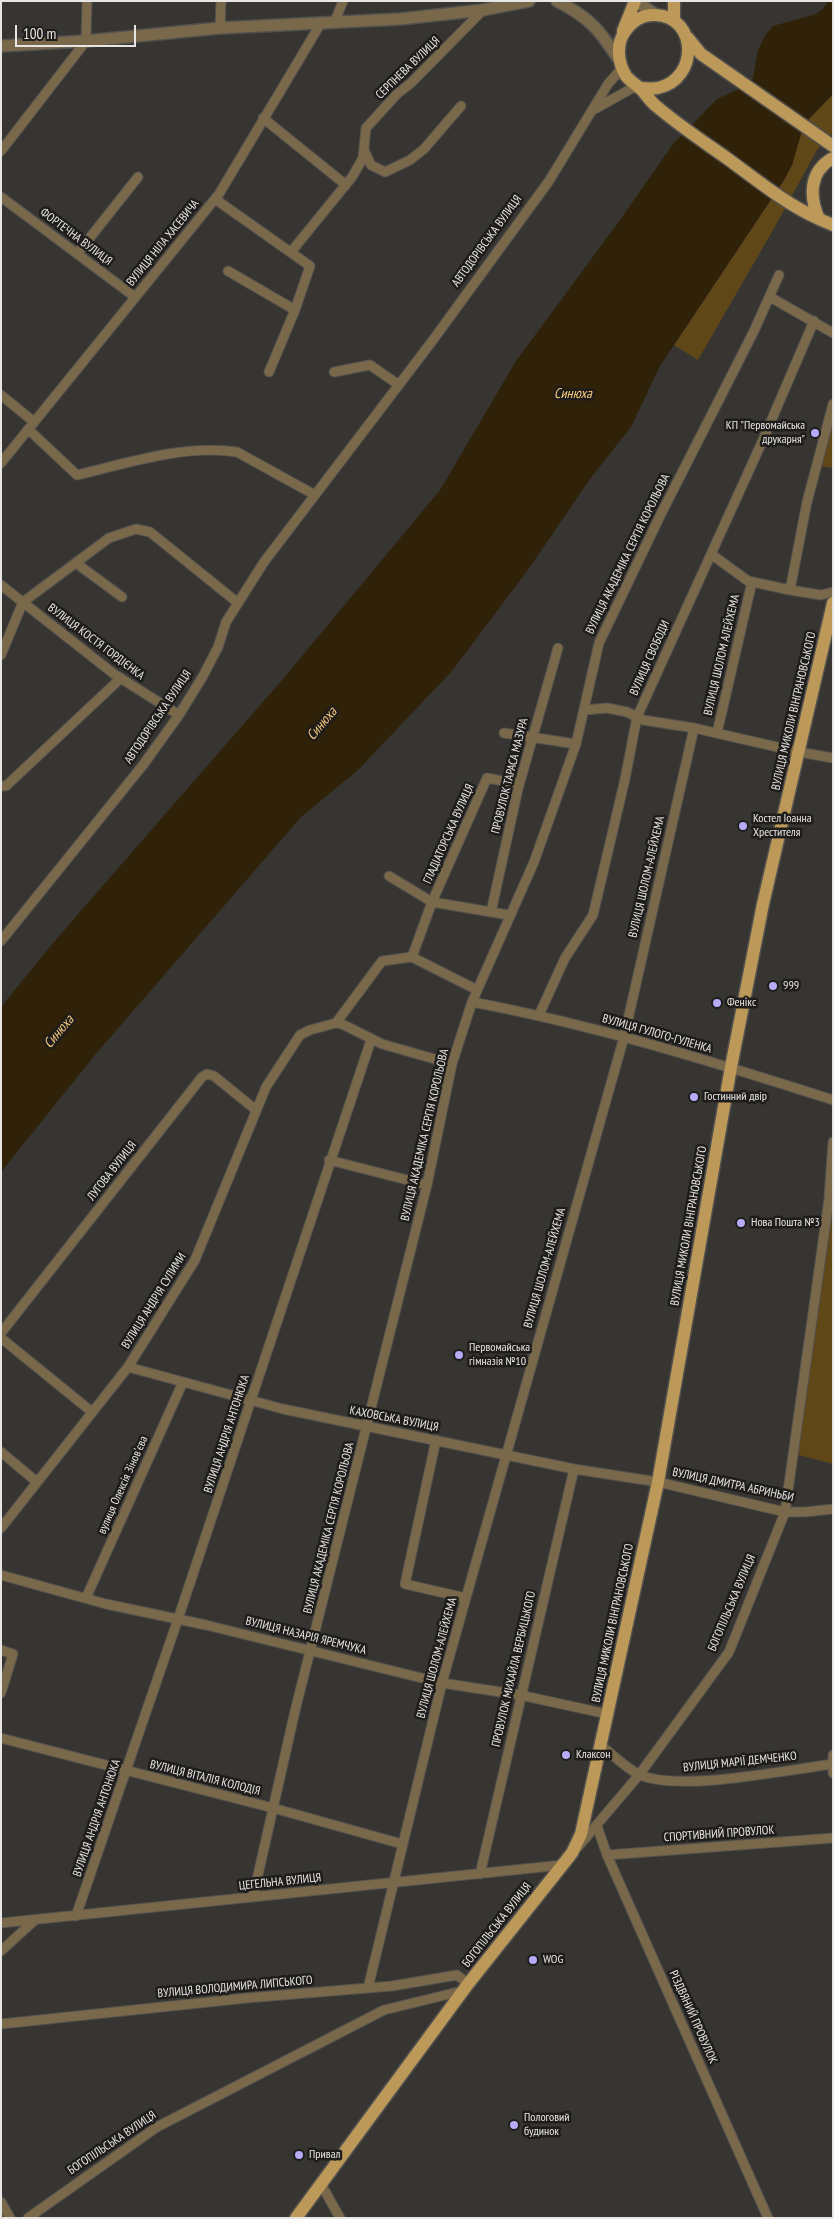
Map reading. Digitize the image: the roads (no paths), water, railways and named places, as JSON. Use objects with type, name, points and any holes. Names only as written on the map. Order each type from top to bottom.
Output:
[{"type":"main road","points":[[636,1],[621,38],[619,51],[622,66],[627,77],[653,104],[795,208],[828,225]]},
{"type":"main road","points":[[674,1],[674,21]]},
{"type":"main road","points":[[621,38],[629,25],[640,18],[656,15],[674,21],[701,54],[830,145]]},
{"type":"main road","points":[[638,87],[656,89],[667,85],[677,78],[686,65],[689,51],[685,34]]},
{"type":"main road","points":[[828,225],[814,208],[811,193],[821,168],[833,158]]},
{"type":"main road","name":"ВУЛИЦЯ МИКОЛИ ВІНГРАНОВСЬКОГО","points":[[572,1854],[583,1826],[658,1482],[731,1067],[763,904],[833,603]]},
{"type":"main road","name":"БОГОПІЛЬСЬКА ВУЛИЦЯ","points":[[296,2218],[465,1987],[572,1854]]},
{"type":"street","points":[[1,150],[86,41],[87,1]]},
{"type":"street","points":[[220,28],[221,1]]},
{"type":"street","points":[[335,21],[343,1]]},
{"type":"street","points":[[1,46],[86,41],[220,28],[400,19],[483,10],[529,1]]},
{"type":"street","points":[[557,1],[578,11],[590,20],[622,66]]},
{"type":"street","points":[[636,1],[656,15]]},
{"type":"street","name":"СЕРПНЕВА ВУЛИЦЯ","points":[[291,252],[346,185],[363,158],[366,128],[397,94],[411,84],[483,10]]},
{"type":"street","name":"ВУЛИЦЯ НІЛА ХАСЕВИЧА","points":[[1,463],[215,199],[321,23]]},
{"type":"street","name":"АВТОДОРІВСЬКА ВУЛИЦЯ","points":[[1,941],[138,772],[179,715],[218,647],[226,622],[264,562],[399,385],[549,181],[608,84],[622,66]]},
{"type":"street","points":[[593,110],[638,87]]},
{"type":"street","points":[[364,150],[371,165],[386,172],[410,160],[424,149],[461,106]]},
{"type":"street","points":[[263,118],[346,185]]},
{"type":"street","points":[[77,254],[138,177]]},
{"type":"street","name":"ФОРТЕЧНА ВУЛИЦЯ","points":[[1,197],[135,297]]},
{"type":"street","points":[[215,199],[310,266],[295,310],[269,372]]},
{"type":"street","points":[[228,271],[295,310]]},
{"type":"street","name":"ВУЛИЦЯ АКАДЕМІКА СЕРГІЯ КОРОЛЬОВА","points":[[253,1898],[310,1650],[427,1186],[452,1064],[472,1002],[534,862],[576,744],[599,643],[770,297],[779,275]]},
{"type":"street","points":[[770,297],[833,333]]},
{"type":"street","name":"ВУЛИЦЯ СВОБОДИ","points":[[539,1015],[565,958],[593,915],[625,779],[637,717],[814,321]]},
{"type":"street","points":[[334,372],[370,365],[399,385]]},
{"type":"street","points":[[1,395],[77,475],[149,458],[195,451],[223,450],[237,452],[315,495]]},
{"type":"street","points":[[790,590],[807,502],[833,404]]},
{"type":"street","points":[[1,655],[23,602],[109,538],[136,529],[150,532],[238,603]]},
{"type":"street","name":"ВУЛИЦЯ ШОЛОМ АЛЕЙХЕМА","points":[[711,554],[748,581],[821,595],[833,592]]},
{"type":"street","points":[[76,563],[122,596]]},
{"type":"street","name":"ВУЛИЦЯ ШОЛОМ АЛЕЙХЕМА","points":[[717,733],[752,582]]},
{"type":"street","name":"ВУЛИЦЯ КОСТЯ ГОРДІЄНКА","points":[[1,584],[120,678],[179,715]]},
{"type":"street","name":"ПРОВУЛОК ТАРАСА МАЗУРА","points":[[491,912],[519,784],[558,648]]},
{"type":"street","points":[[1,786],[6,786],[120,678]]},
{"type":"street","points":[[585,710],[607,708],[627,712],[643,720],[694,728],[833,758]]},
{"type":"street","name":"ВУЛИЦЯ ШОЛОМ-АЛЕЙХЕМА","points":[[368,1988],[442,1683],[624,1037],[694,728]]},
{"type":"street","points":[[504,733],[576,744]]},
{"type":"street","name":"ГЛАДІАТОРСЬКА ВУЛИЦЯ","points":[[412,957],[432,902],[487,778],[519,784]]},
{"type":"street","name":"ГЛАДІАТОРСЬКА ВУЛИЦЯ","points":[[389,876],[432,902]]},
{"type":"street","points":[[432,902],[509,916]]},
{"type":"street","points":[[452,1064],[371,1040],[344,1025],[336,1023],[382,961],[412,957],[477,990]]},
{"type":"street","name":"ВУЛИЦЯ ГУЛОГО-ГУЛЕНКА","points":[[472,1002],[539,1015],[624,1037],[731,1067],[833,1100]]},
{"type":"street","name":"ВУЛИЦЯ АНДРІЯ СУЛИМИ","points":[[1,1528],[128,1367],[195,1260],[266,1086],[300,1035],[310,1030],[336,1023]]},
{"type":"street","name":"ВУЛИЦЯ АНДРІЯ АНТОНЮКА","points":[[76,1916],[252,1400],[329,1160],[371,1040]]},
{"type":"street","name":"ЛУГОВА ВУЛИЦЯ","points":[[1,1334],[202,1078],[207,1074],[214,1076],[256,1110]]},
{"type":"street","name":"БОГОПІЛЬСЬКА ВУЛИЦЯ","points":[[572,1854],[598,1826],[639,1775],[729,1652],[785,1512],[829,1199],[833,1142]]},
{"type":"street","points":[[329,1160],[427,1186]]},
{"type":"street","points":[[1,1338],[92,1412]]},
{"type":"street","name":"КАХОВСЬКА ВУЛИЦЯ","points":[[128,1367],[252,1400],[368,1426],[574,1469],[658,1482]]},
{"type":"street","name":"вулиця Олексія Зіновʼєва","points":[[86,1598],[183,1382]]},
{"type":"street","points":[[436,1440],[405,1584],[466,1598]]},
{"type":"street","points":[[1,1452],[37,1482]]},
{"type":"street","name":"ПРОВУЛОК МИХАЙЛА ВЕРБИЦЬКОГО","points":[[480,1874],[574,1469]]},
{"type":"street","name":"ВУЛИЦЯ ДМИТРА АБРИНЬБИ","points":[[658,1482],[785,1512],[833,1509]]},
{"type":"street","name":"ВУЛИЦЯ НАЗАРІЯ ЯРЕМЧУКА","points":[[1,1575],[86,1598],[442,1683],[520,1696],[607,1714]]},
{"type":"street","points":[[1,1650],[13,1654],[1,1693]]},
{"type":"street","name":"ВУЛИЦЯ ВІТАЛІЯ КОЛОДІЯ","points":[[1,1738],[273,1808],[402,1844]]},
{"type":"street","name":"ВУЛИЦЯ МАРІЇ ДЕМЧЕНКО","points":[[600,1745],[639,1775],[693,1782],[832,1764]]},
{"type":"street","points":[[833,1755],[833,1773]]},
{"type":"street","name":"РІЗДВЯНИЙ ПРОВУЛОК","points":[[598,1826],[607,1855],[768,2218]]},
{"type":"street","name":"СПОРТИВНИЙ ПРОВУЛОК","points":[[607,1855],[833,1838]]},
{"type":"street","name":"ЦЕГЕЛЬНА ВУЛИЦЯ","points":[[1,1923],[562,1865]]},
{"type":"street","points":[[1,1951],[35,1920]]},
{"type":"street","name":"ВУЛИЦЯ ВОЛОДИМИРА ЛИПСЬКОГО","points":[[1,2024],[247,1998],[392,1986],[457,1975],[465,1987]]},
{"type":"street","name":"БОГОПІЛЬСЬКА ВУЛИЦЯ","points":[[28,2218],[166,2122],[384,2010],[465,1987]]},
{"type":"street","points":[[321,2184],[340,2218]]},
{"type":"street","points":[[1,2202],[10,2218]]},
{"type":"water","name":"Синюха","points":[[828,1],[833,1],[833,94],[808,120],[801,134],[792,165],[784,180],[660,366],[631,427],[590,479],[530,567],[452,671],[358,770],[301,817],[95,1055],[1,1172],[1,1007],[52,944],[282,680],[440,490],[516,361],[620,220],[673,144],[717,99],[743,87],[753,78],[758,50],[766,34],[773,26],[816,14],[823,9]]},
{"type":"place","name":"КП \"Первомайська друкарня\"","points":[[815,433]]},
{"type":"place","name":"Костел Іоанна Хрестителя","points":[[743,826]]},
{"type":"place","name":"999","points":[[773,986]]},
{"type":"place","name":"Фенікс","points":[[717,1003]]},
{"type":"place","name":"Гостинний двір","points":[[694,1097]]},
{"type":"place","name":"Нова Пошта №3","points":[[741,1223]]},
{"type":"place","name":"Первомайська гімназія №10","points":[[459,1355]]},
{"type":"place","name":"Клаксон","points":[[566,1755]]},
{"type":"place","name":"WOG","points":[[533,1960]]},
{"type":"place","name":"Пологовий будинок","points":[[514,2125]]},
{"type":"place","name":"Привал","points":[[299,2155]]}]
